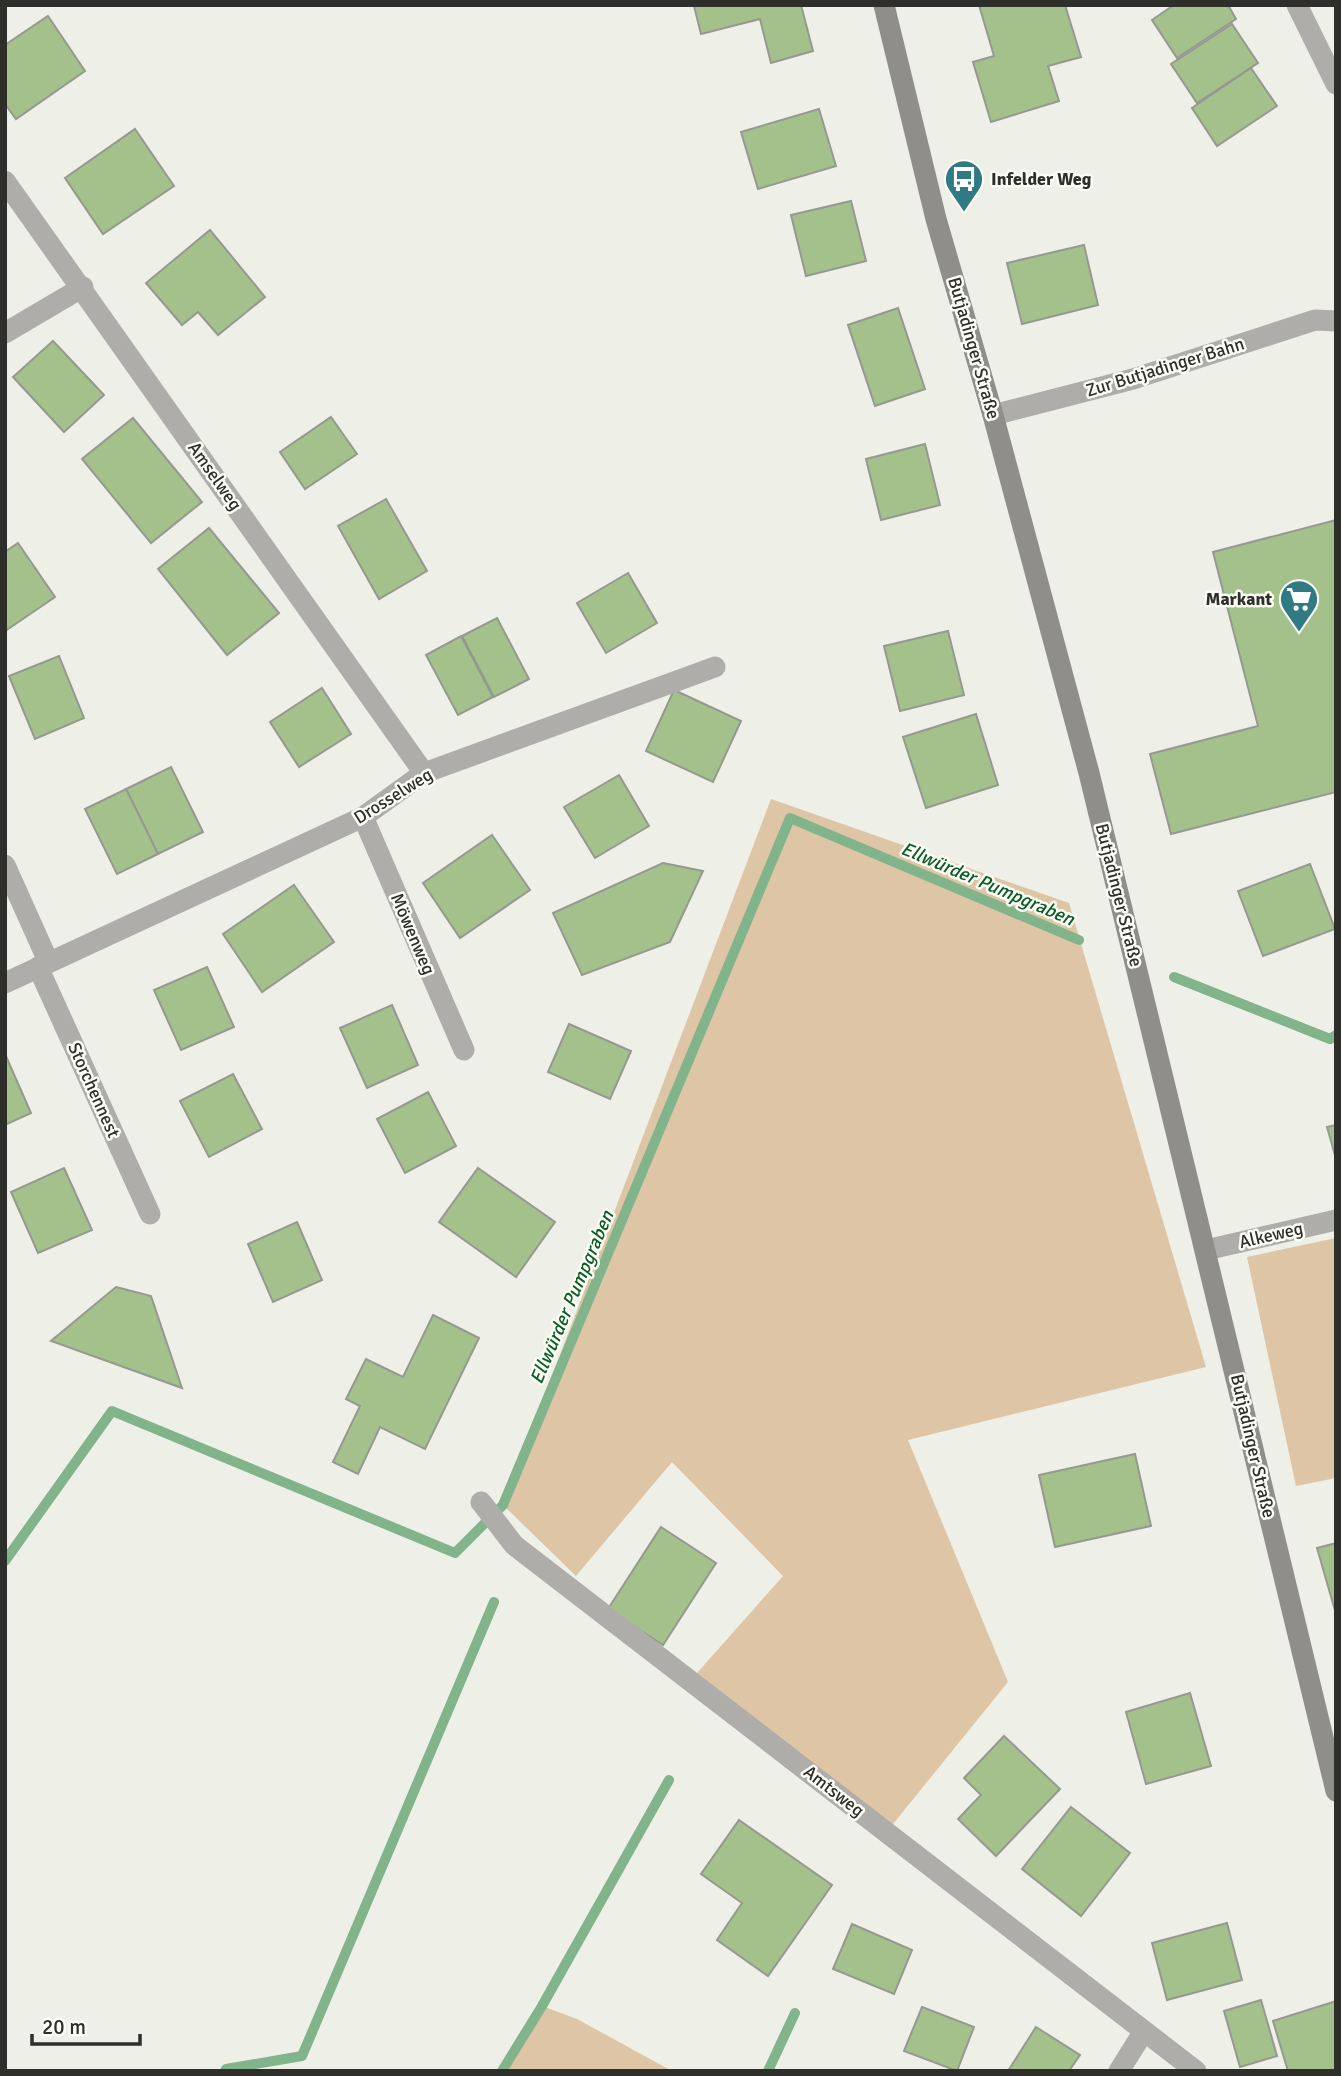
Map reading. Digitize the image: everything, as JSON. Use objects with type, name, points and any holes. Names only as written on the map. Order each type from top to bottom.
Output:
[{"type":"main road","name":"Butjadinger Straße","points":[[884,5],[936,219],[993,415],[1089,772],[1336,1791]]},
{"type":"street","points":[[1297,5],[1336,84]]},
{"type":"street","name":"Amselweg","points":[[5,181],[424,773]]},
{"type":"street","points":[[5,333],[83,288]]},
{"type":"street","name":"Zur Butjadinger Bahn","points":[[993,415],[1133,379],[1315,320],[1336,321]]},
{"type":"street","name":"Drosselweg","points":[[5,983],[363,817],[424,773],[715,667]]},
{"type":"street","name":"Möwenweg","points":[[363,817],[464,1051]]},
{"type":"street","name":"Storchennest","points":[[5,865],[43,964],[150,1214]]},
{"type":"street","name":"Alkeweg","points":[[1206,1250],[1336,1220]]},
{"type":"street","name":"Amtsweg","points":[[481,1502],[514,1545],[1196,2071]]},
{"type":"street","points":[[1119,2071],[1144,2031]]},
{"type":"shaded area","points":[[771,799],[1069,903],[1206,1367],[908,1440],[1008,1682],[889,1829],[689,1682],[783,1576],[672,1462],[576,1576],[503,1505]]},
{"type":"shaded area","points":[[1336,1238],[1336,1478],[1296,1486],[1247,1257]]},
{"type":"shaded area","points":[[542,2006],[577,2019],[672,2071],[505,2071]]},
{"type":"building","points":[[801,5],[813,51],[771,63],[760,19],[701,34],[694,6]]},
{"type":"building","points":[[979,5],[1065,5],[1081,57],[1048,66],[1059,101],[991,122],[973,62],[994,56]]},
{"type":"building","points":[[1174,5],[1228,5],[1236,19],[1177,58],[1152,20]]},
{"type":"building","points":[[48,16],[85,71],[16,119],[5,104],[5,45]]},
{"type":"building","points":[[1232,24],[1258,63],[1197,103],[1171,64]]},
{"type":"building","points":[[1251,68],[1277,106],[1217,146],[1192,108]]},
{"type":"building","points":[[819,109],[836,166],[758,189],[741,132]]},
{"type":"building","points":[[135,129],[174,186],[103,234],[65,178]]},
{"type":"building","points":[[851,201],[866,261],[806,276],[791,215]]},
{"type":"building","points":[[210,230],[265,297],[218,335],[198,312],[182,325],[146,283]]},
{"type":"building","points":[[1084,245],[1098,305],[1022,324],[1007,263]]},
{"type":"building","points":[[898,308],[925,389],[875,406],[848,325]]},
{"type":"building","points":[[53,341],[104,395],[64,432],[13,377]]},
{"type":"building","points":[[331,417],[357,454],[305,489],[280,452]]},
{"type":"building","points":[[133,418],[202,502],[151,543],[82,459]]},
{"type":"building","points":[[925,444],[940,505],[881,520],[866,459]]},
{"type":"building","points":[[386,499],[427,571],[379,599],[338,526]]},
{"type":"building","points":[[1336,520],[1336,792],[1171,834],[1150,754],[1258,726],[1213,552]]},
{"type":"building","points":[[209,528],[279,613],[227,655],[158,569]]},
{"type":"building","points":[[18,543],[55,597],[5,631],[5,552]]},
{"type":"building","points":[[628,573],[657,623],[606,653],[577,603]]},
{"type":"building","points":[[497,618],[529,679],[494,697],[462,636]]},
{"type":"building","points":[[948,631],[964,695],[900,711],[884,646]]},
{"type":"building","points":[[461,636],[493,697],[458,715],[426,655]]},
{"type":"building","points":[[59,656],[84,718],[35,739],[9,676]]},
{"type":"building","points":[[322,688],[351,734],[299,767],[270,722]]},
{"type":"building","points":[[674,690],[741,721],[713,782],[646,751]]},
{"type":"building","points":[[976,714],[998,785],[926,808],[903,737]]},
{"type":"building","points":[[171,767],[203,832],[158,854],[126,789]]},
{"type":"building","points":[[619,775],[649,826],[595,858],[564,807]]},
{"type":"building","points":[[126,789],[158,854],[117,874],[85,809]]},
{"type":"building","points":[[492,835],[530,890],[460,938],[423,883]]},
{"type":"building","points":[[663,863],[703,871],[670,942],[582,975],[553,913]]},
{"type":"building","points":[[1310,864],[1335,929],[1263,956],[1238,891]]},
{"type":"building","points":[[294,885],[334,942],[262,992],[223,934]]},
{"type":"building","points":[[207,967],[234,1027],[181,1050],[154,990]]},
{"type":"building","points":[[392,1005],[418,1065],[367,1088],[340,1028]]},
{"type":"building","points":[[569,1024],[631,1051],[610,1099],[548,1072]]},
{"type":"building","points":[[5,1054],[31,1113],[5,1125]]},
{"type":"building","points":[[233,1074],[262,1129],[209,1157],[180,1101]]},
{"type":"building","points":[[428,1092],[456,1146],[405,1173],[377,1119]]},
{"type":"building","points":[[1336,1125],[1336,1159],[1327,1127]]},
{"type":"building","points":[[64,1168],[92,1230],[38,1253],[11,1192]]},
{"type":"building","points":[[478,1168],[555,1222],[516,1277],[439,1222]]},
{"type":"building","points":[[297,1222],[322,1280],[273,1302],[248,1244]]},
{"type":"building","points":[[116,1287],[151,1296],[182,1388],[51,1341]]},
{"type":"building","points":[[433,1315],[479,1338],[425,1449],[380,1427],[358,1474],[333,1462],[360,1406],[346,1399],[366,1359],[403,1377]]},
{"type":"building","points":[[1135,1454],[1151,1526],[1055,1547],[1039,1475]]},
{"type":"building","points":[[661,1527],[716,1563],[663,1645],[608,1609]]},
{"type":"building","points":[[1336,1543],[1336,1614],[1317,1548]]},
{"type":"building","points":[[1190,1693],[1211,1766],[1146,1784],[1126,1712]]},
{"type":"building","points":[[1004,1736],[1060,1789],[996,1856],[958,1819],[981,1795],[964,1778]]},
{"type":"building","points":[[1071,1807],[1130,1853],[1081,1916],[1022,1869]]},
{"type":"building","points":[[739,1820],[832,1885],[768,1976],[717,1940],[742,1903],[701,1874]]},
{"type":"building","points":[[1227,1923],[1242,1980],[1167,2000],[1152,1943]]},
{"type":"building","points":[[852,1924],[912,1950],[894,1994],[833,1969]]},
{"type":"building","points":[[1261,2000],[1277,2056],[1240,2067],[1224,2011]]},
{"type":"building","points":[[1336,2001],[1336,2071],[1288,2071],[1273,2021]]},
{"type":"building","points":[[922,2007],[974,2027],[957,2071],[904,2051]]},
{"type":"building","points":[[1036,2027],[1080,2055],[1069,2071],[1008,2071]]},
{"type":"waterway","name":"Ellwürder Pumpgraben","points":[[5,1561],[112,1411],[455,1553],[503,1505],[790,818],[1079,940]]},
{"type":"waterway","name":"Ellwürder Pumpgraben","points":[[1174,977],[1330,1039],[1336,1035]]},
{"type":"waterway","points":[[225,2071],[302,2056],[494,1602]]},
{"type":"waterway","points":[[502,2071],[542,2006],[669,1780]]},
{"type":"waterway","points":[[768,2071],[795,2013]]},
{"type":"place","name":"Infelder Weg","points":[[964,213]]},
{"type":"place","name":"Markant","points":[[1299,633]]}]
